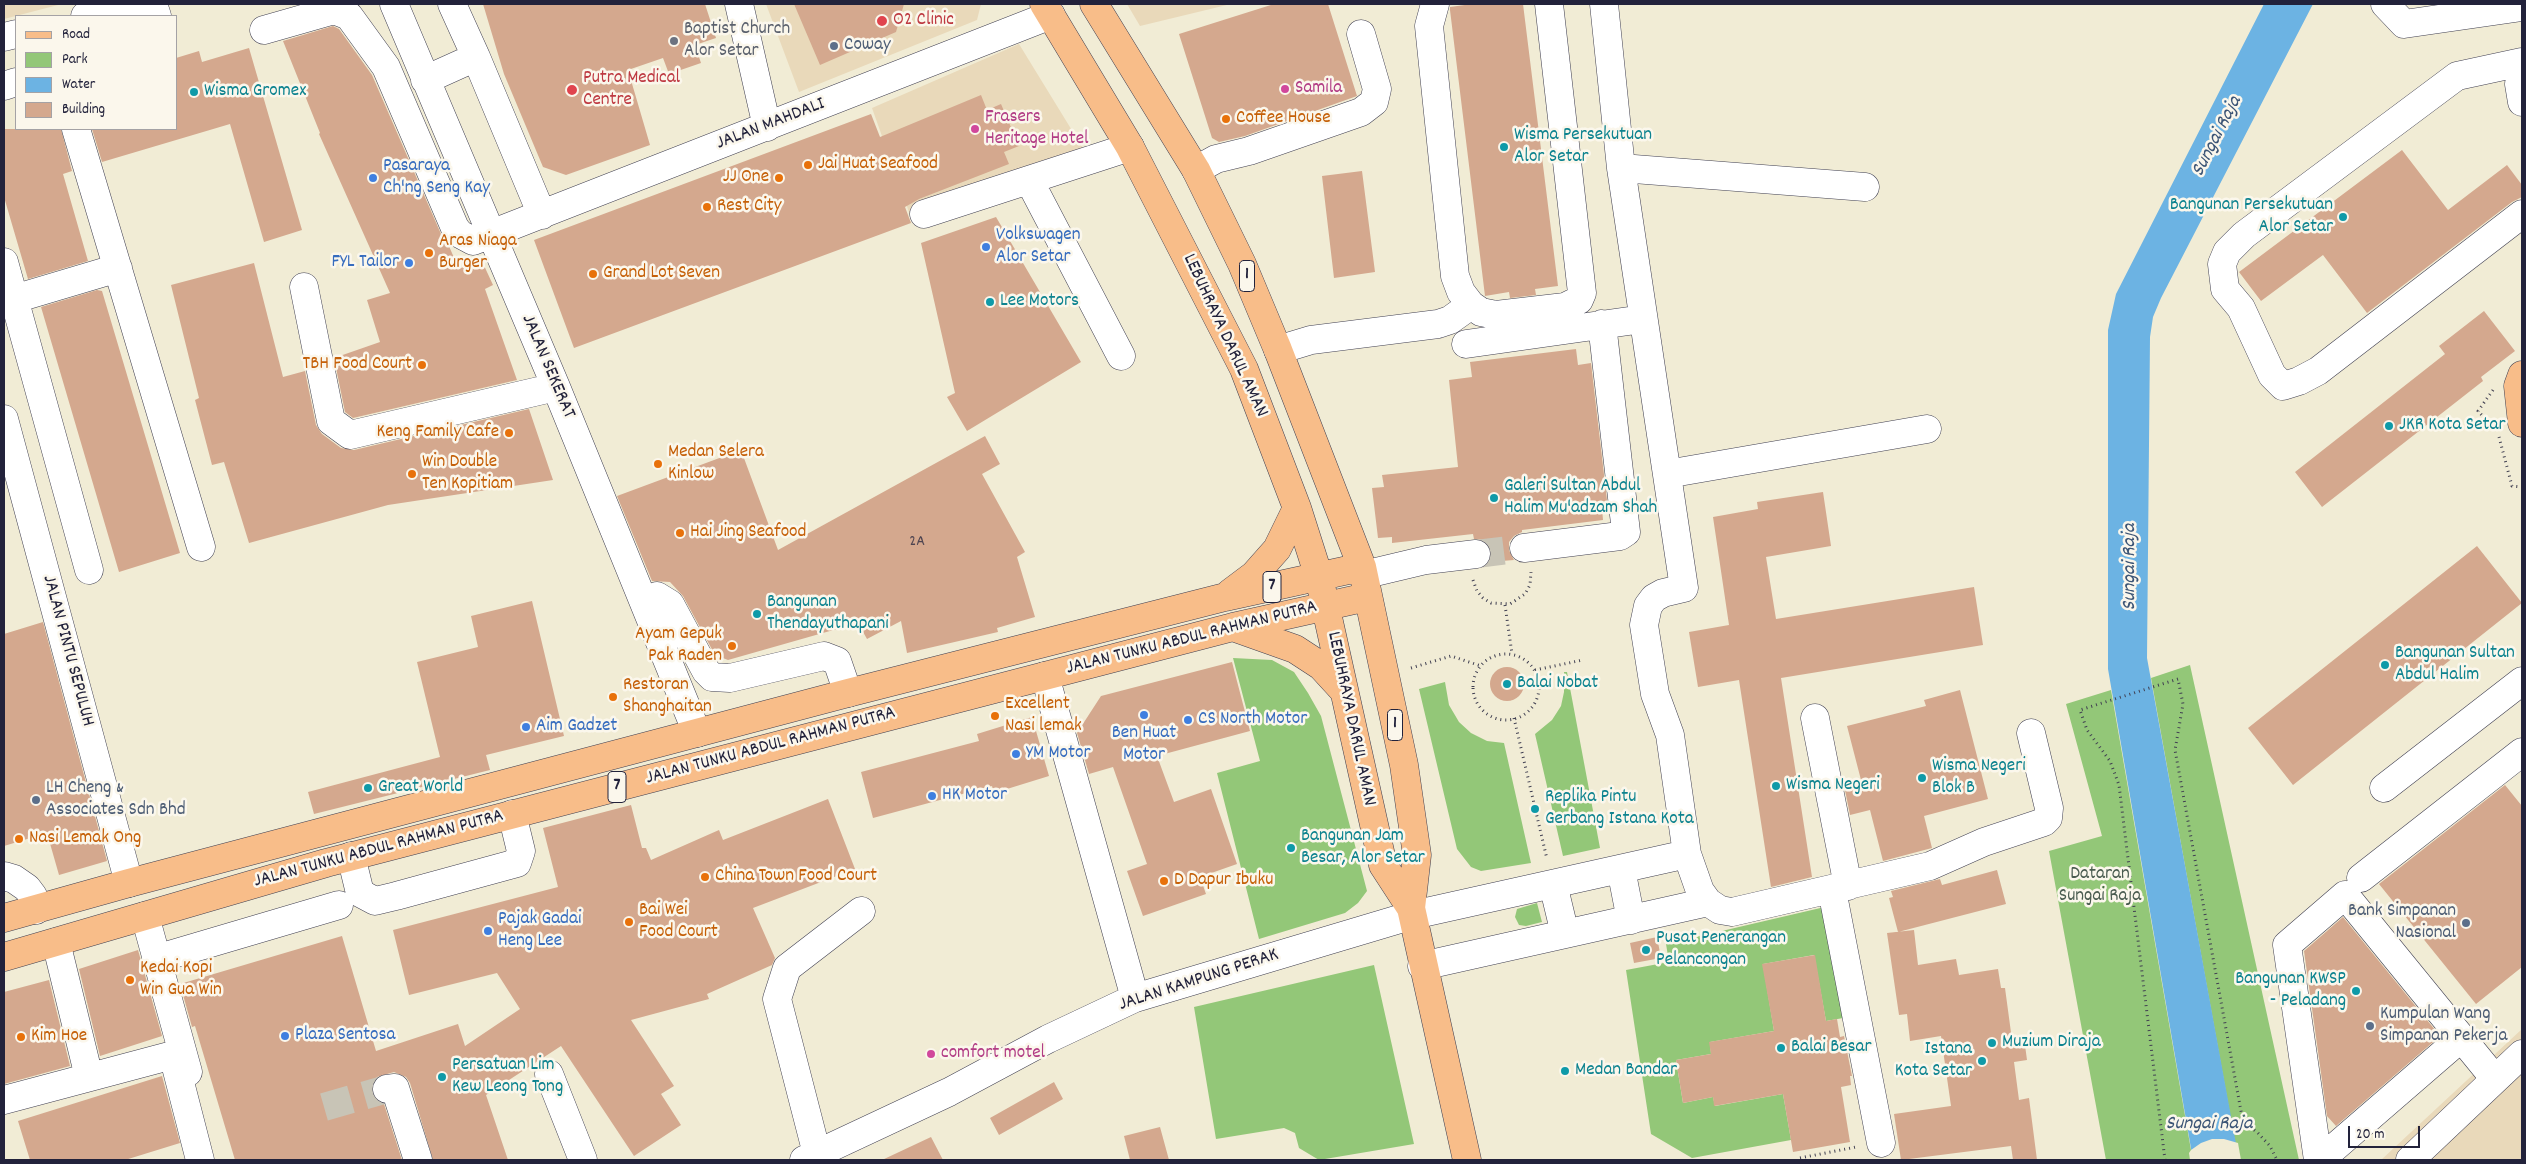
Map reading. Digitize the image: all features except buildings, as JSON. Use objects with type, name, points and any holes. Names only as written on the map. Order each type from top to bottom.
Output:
[{"type":"main road","name":"1","points":[[1094,4],[1196,170],[1242,264],[1278,350],[1364,580],[1404,765],[1417,855],[1412,912],[1422,966],[1467,1160]]},
{"type":"main road","name":"LEBUHRAYA DARUL AMAN","points":[[1048,9],[1130,147],[1244,369],[1297,508],[1319,577],[1383,865],[1412,912]]},
{"type":"main road","points":[[2522,375],[2518,386],[2522,423]]},
{"type":"main road","points":[[1225,596],[1254,575],[1277,549],[1297,508]]},
{"type":"main road","name":"JALAN TUNKU ABDUL RAHMAN PUTRA","points":[[4,918],[697,732],[1225,596],[1319,577],[1364,580]]},
{"type":"main road","name":"JALAN TUNKU ABDUL RAHMAN PUTRA","points":[[4,957],[351,856],[1233,627],[1325,606],[1364,580]]},
{"type":"main road","points":[[1233,627],[1295,649],[1321,666],[1343,690]]},
{"type":"street","points":[[89,15],[135,4]]},
{"type":"street","name":"JALAN SEKERAT","points":[[394,4],[556,387],[697,732]]},
{"type":"street","points":[[452,4],[542,215]]},
{"type":"street","points":[[739,4],[766,127]]},
{"type":"street","points":[[1435,4],[1430,26],[1455,276],[1461,292],[1471,305],[1481,312],[1496,315],[1565,307],[1579,300],[1582,293],[1549,4]]},
{"type":"street","points":[[1604,4],[1621,168],[1684,588],[1663,592],[1654,598],[1648,606],[1644,625],[1655,694],[1670,735],[1687,854],[1694,880],[1708,902],[1720,910],[1732,912],[1930,866],[1984,842],[2044,822],[2048,818],[2049,808],[2031,733]]},
{"type":"street","points":[[2385,4],[2404,24],[2522,6]]},
{"type":"street","points":[[2516,4],[2522,6]]},
{"type":"street","name":"JALAN MAHDALI","points":[[386,67],[455,228],[460,234],[473,241],[766,127],[1048,9]]},
{"type":"street","points":[[264,30],[334,10],[342,11],[355,22],[386,67],[414,55]]},
{"type":"street","points":[[1196,170],[1216,160],[1249,152],[1361,112],[1374,102],[1377,89],[1361,34]]},
{"type":"street","points":[[425,80],[476,57]]},
{"type":"street","points":[[2522,62],[2457,76],[2244,235],[2227,252],[2222,264],[2225,289],[2246,316],[2272,375],[2283,386],[2299,382],[2318,370],[2522,214]]},
{"type":"street","points":[[2522,78],[2519,84],[2522,102]]},
{"type":"street","points":[[76,130],[201,547]]},
{"type":"street","points":[[924,214],[1130,147]]},
{"type":"street","points":[[1621,168],[1865,187]]},
{"type":"street","points":[[1029,180],[1121,356]]},
{"type":"street","points":[[4,262],[9,300],[89,570]]},
{"type":"street","points":[[9,300],[118,268]]},
{"type":"street","points":[[304,287],[331,421],[350,435],[556,387]]},
{"type":"street","points":[[1278,350],[1311,340],[1438,324],[1450,320],[1471,305]]},
{"type":"street","points":[[1466,344],[1602,324],[1644,322]]},
{"type":"street","points":[[1526,548],[1620,536],[1626,532],[1602,324]]},
{"type":"street","name":"JALAN PINTU SEPULUH","points":[[4,419],[129,883]]},
{"type":"street","points":[[1667,474],[1927,429]]},
{"type":"street","points":[[1364,580],[1419,561],[1473,554]]},
{"type":"street","points":[[644,602],[657,596],[670,604],[706,672],[712,677],[730,678],[824,656],[837,661],[848,693]]},
{"type":"street","points":[[1045,676],[1135,998]]},
{"type":"street","points":[[2384,788],[2522,681]]},
{"type":"street","points":[[1815,718],[1881,1143]]},
{"type":"street","points":[[2360,878],[2522,752]]},
{"type":"street","points":[[351,856],[360,892],[367,898],[376,901],[415,891],[518,863],[521,851],[512,814]]},
{"type":"street","name":"JALAN KAMPUNG PERAK","points":[[811,1157],[949,1092],[1048,1039],[1135,998],[1412,912],[1553,884],[1687,854]]},
{"type":"street","points":[[1621,869],[1631,920]]},
{"type":"street","points":[[4,876],[14,879],[27,888],[33,896],[36,910]]},
{"type":"street","points":[[1553,884],[1565,934]]},
{"type":"street","points":[[2319,1160],[2287,945],[2345,895],[2495,1079]]},
{"type":"street","points":[[1422,966],[1708,902]]},
{"type":"street","points":[[156,959],[339,905]]},
{"type":"street","points":[[811,1157],[777,999],[787,968],[861,911]]},
{"type":"street","points":[[144,916],[212,1160]]},
{"type":"street","points":[[56,942],[89,1077]]},
{"type":"street","points":[[2319,1160],[2461,1038]]},
{"type":"street","points":[[2410,1160],[2522,1054]]},
{"type":"street","points":[[4,1100],[173,1055],[200,1160]]},
{"type":"street","points":[[549,1074],[583,1160]]},
{"type":"street","points":[[391,1088],[418,1160]]},
{"type":"path","points":[[2478,411],[2498,433],[2512,486],[2522,487]]},
{"type":"path","points":[[1473,554],[1473,582],[1477,591],[1491,603],[1504,605],[1518,600],[1530,586],[1526,548]]},
{"type":"path","points":[[1504,605],[1512,654]]},
{"type":"path","points":[[1512,654],[1529,662],[1539,680],[1537,700],[1523,715],[1514,718],[1494,717],[1478,704],[1474,685],[1481,666],[1495,656],[1512,654]]},
{"type":"path","points":[[1411,668],[1451,656],[1481,666]]},
{"type":"path","points":[[1535,670],[1583,660]]},
{"type":"path","points":[[2165,1160],[2119,785],[2110,761],[2087,730],[2080,710],[2178,679],[2182,704],[2175,750],[2243,1122],[2257,1132],[2270,1146],[2277,1160]]},
{"type":"path","points":[[1514,718],[1553,884]]},
{"type":"path","points":[[1800,1158],[1881,1143]]},
{"type":"shaded area","points":[[4,4],[62,4],[15,15],[4,19]]},
{"type":"shaded area","points":[[766,4],[981,4],[977,20],[799,92]]},
{"type":"shaded area","points":[[1127,4],[1231,4],[1140,26]]},
{"type":"shaded area","name":"Frasers Heritage Hotel","points":[[1019,44],[1084,150],[910,215],[872,108]]},
{"type":"shaded area","points":[[2522,1029],[2522,1160],[2381,1160]]},
{"type":"green space","points":[[1233,658],[1272,660],[1294,672],[1308,693],[1321,716],[1367,891],[1358,903],[1345,913],[1259,939],[1217,773],[1260,761]]},
{"type":"green space","name":"Dataran Sungai Raja","points":[[2190,665],[2299,1160],[2106,1160],[2049,851],[2102,836],[2066,704],[2111,690],[2191,1150],[2235,1142],[2151,678]]},
{"type":"green space","points":[[1564,672],[1567,672],[1600,848],[1563,856],[1535,734],[1552,720],[1561,706],[1564,692]]},
{"type":"green space","points":[[1445,682],[1449,705],[1459,722],[1471,733],[1487,741],[1504,743],[1531,863],[1481,871],[1471,867],[1457,849],[1419,689]]},
{"type":"green space","points":[[1537,903],[1542,922],[1526,926],[1519,925],[1515,917],[1517,909]]},
{"type":"green space","points":[[1829,906],[1849,1017],[1826,1021],[1814,955],[1763,964],[1774,1031],[1710,1042],[1711,1054],[1676,1060],[1683,1103],[1713,1097],[1715,1106],[1783,1094],[1791,1140],[1692,1158],[1651,1134],[1626,970],[1669,962],[1666,944]]},
{"type":"green space","points":[[1374,965],[1414,1144],[1319,1160],[1299,1148],[1295,1133],[1284,1128],[1216,1139],[1194,1007]]},
{"type":"water","name":"Sungai Raja","points":[[2264,4],[2313,4],[2161,298],[2153,317],[2150,337],[2147,658],[2239,1160],[2193,1160],[2108,669],[2108,330],[2116,294]]},
{"type":"pier","points":[[2212,1139],[2224,1139],[2238,1143],[2241,1160],[2190,1160],[2189,1153],[2191,1150],[2201,1143]]},
{"type":"tunnel","points":[[1476,554],[1524,548]]},
{"type":"tunnel","points":[[324,1107],[387,1089]]},
{"type":"place","name":"O2 Clinic","points":[[882,21]]},
{"type":"place","name":"Baptist Church Alor Setar","points":[[674,41]]},
{"type":"place","name":"Coway","points":[[834,46]]},
{"type":"place","name":"Samila","points":[[1285,89]]},
{"type":"place","name":"Putra Medical Centre","points":[[572,90]]},
{"type":"place","name":"Wisma Gromex","points":[[194,92]]},
{"type":"place","name":"Coffee House","points":[[1226,119]]},
{"type":"place","name":"Frasers Heritage Hotel","points":[[975,129]]},
{"type":"place","name":"Wisma Persekutuan Alor Setar","points":[[1504,147]]},
{"type":"place","name":"Jai Huat Seafood","points":[[808,165]]},
{"type":"place","name":"Pasaraya Ch'ng Seng Kay","points":[[373,178]]},
{"type":"place","name":"JJ One","points":[[779,178]]},
{"type":"place","name":"Rest City","points":[[707,207]]},
{"type":"place","name":"Bangunan Persekutuan Alor Setar","points":[[2343,217]]},
{"type":"place","name":"Volkswagen Alor Setar","points":[[986,247]]},
{"type":"place","name":"Aras Niaga Burger","points":[[429,253]]},
{"type":"place","name":"FYL Tailor","points":[[409,263]]},
{"type":"place","name":"Grand Lot Seven","points":[[593,274]]},
{"type":"place","name":"Lee Motors","points":[[990,302]]},
{"type":"place","name":"TBH Food Court","points":[[422,365]]},
{"type":"place","name":"JKR Kota Setar","points":[[2389,426]]},
{"type":"place","name":"Keng Family Cafe","points":[[509,433]]},
{"type":"place","name":"Medan Selera Kinlow","points":[[658,464]]},
{"type":"place","name":"Win Double Ten Kopitiam","points":[[412,474]]},
{"type":"place","name":"Galeri Sultan Abdul Halim Mu'adzam Shah","points":[[1494,498]]},
{"type":"place","name":"Hai Jing Seafood","points":[[680,533]]},
{"type":"place","name":"Bangunan Thendayuthapani","points":[[757,614]]},
{"type":"place","name":"Ayam Gepuk Pak Raden","points":[[732,646]]},
{"type":"place","name":"Bangunan Sultan Abdul Halim","points":[[2385,665]]},
{"type":"place","name":"Balai Nobat","points":[[1507,684]]},
{"type":"place","name":"Restoran Shanghaitan","points":[[613,697]]},
{"type":"place","name":"Ben Huat Motor","points":[[1144,715]]},
{"type":"place","name":"Excellent Nasi lemak","points":[[995,716]]},
{"type":"place","name":"CS North Motor","points":[[1188,720]]},
{"type":"place","name":"Aim Gadzet","points":[[526,727]]},
{"type":"place","name":"YM Motor","points":[[1016,754]]},
{"type":"place","name":"Wisma Negeri Blok B","points":[[1922,778]]},
{"type":"place","name":"Wisma Negeri","points":[[1776,786]]},
{"type":"place","name":"Great World","points":[[368,788]]},
{"type":"place","name":"HK Motor","points":[[932,796]]},
{"type":"place","name":"LH Cheng & Associates Sdn Bhd","points":[[36,800]]},
{"type":"place","name":"Replika Pintu Gerbang Istana Kota","points":[[1535,809]]},
{"type":"place","name":"Nasi Lemak Ong","points":[[19,839]]},
{"type":"place","name":"Bangunan Jam Besar, Alor Setar","points":[[1291,848]]},
{"type":"place","name":"China Town Food Court","points":[[705,877]]},
{"type":"place","name":"D Dapur Ibuku","points":[[1164,881]]},
{"type":"place","name":"Bai Wei Food Court","points":[[629,922]]},
{"type":"place","name":"Bank Simpanan Nasional","points":[[2466,923]]},
{"type":"place","name":"Pajak Gadai Heng Lee","points":[[488,931]]},
{"type":"place","name":"Pusat Penerangan Pelancongan","points":[[1646,950]]},
{"type":"place","name":"Kedai Kopi Win Gua Win","points":[[130,980]]},
{"type":"place","name":"Bangunan KWSP - Peladang","points":[[2356,991]]},
{"type":"place","name":"Kumpulan Wang Simpanan Pekerja","points":[[2370,1026]]},
{"type":"place","name":"Plaza Sentosa","points":[[285,1036]]},
{"type":"place","name":"Kim Hoe","points":[[21,1037]]},
{"type":"place","name":"Muzium Diraja","points":[[1992,1043]]},
{"type":"place","name":"Balai Besar","points":[[1781,1048]]},
{"type":"place","name":"comfort motel","points":[[931,1054]]},
{"type":"place","name":"Istana Kota Setar","points":[[1982,1061]]},
{"type":"place","name":"Medan Bandar","points":[[1565,1071]]},
{"type":"place","name":"Persatuan Lim Kew Leong Tong","points":[[442,1077]]}]
